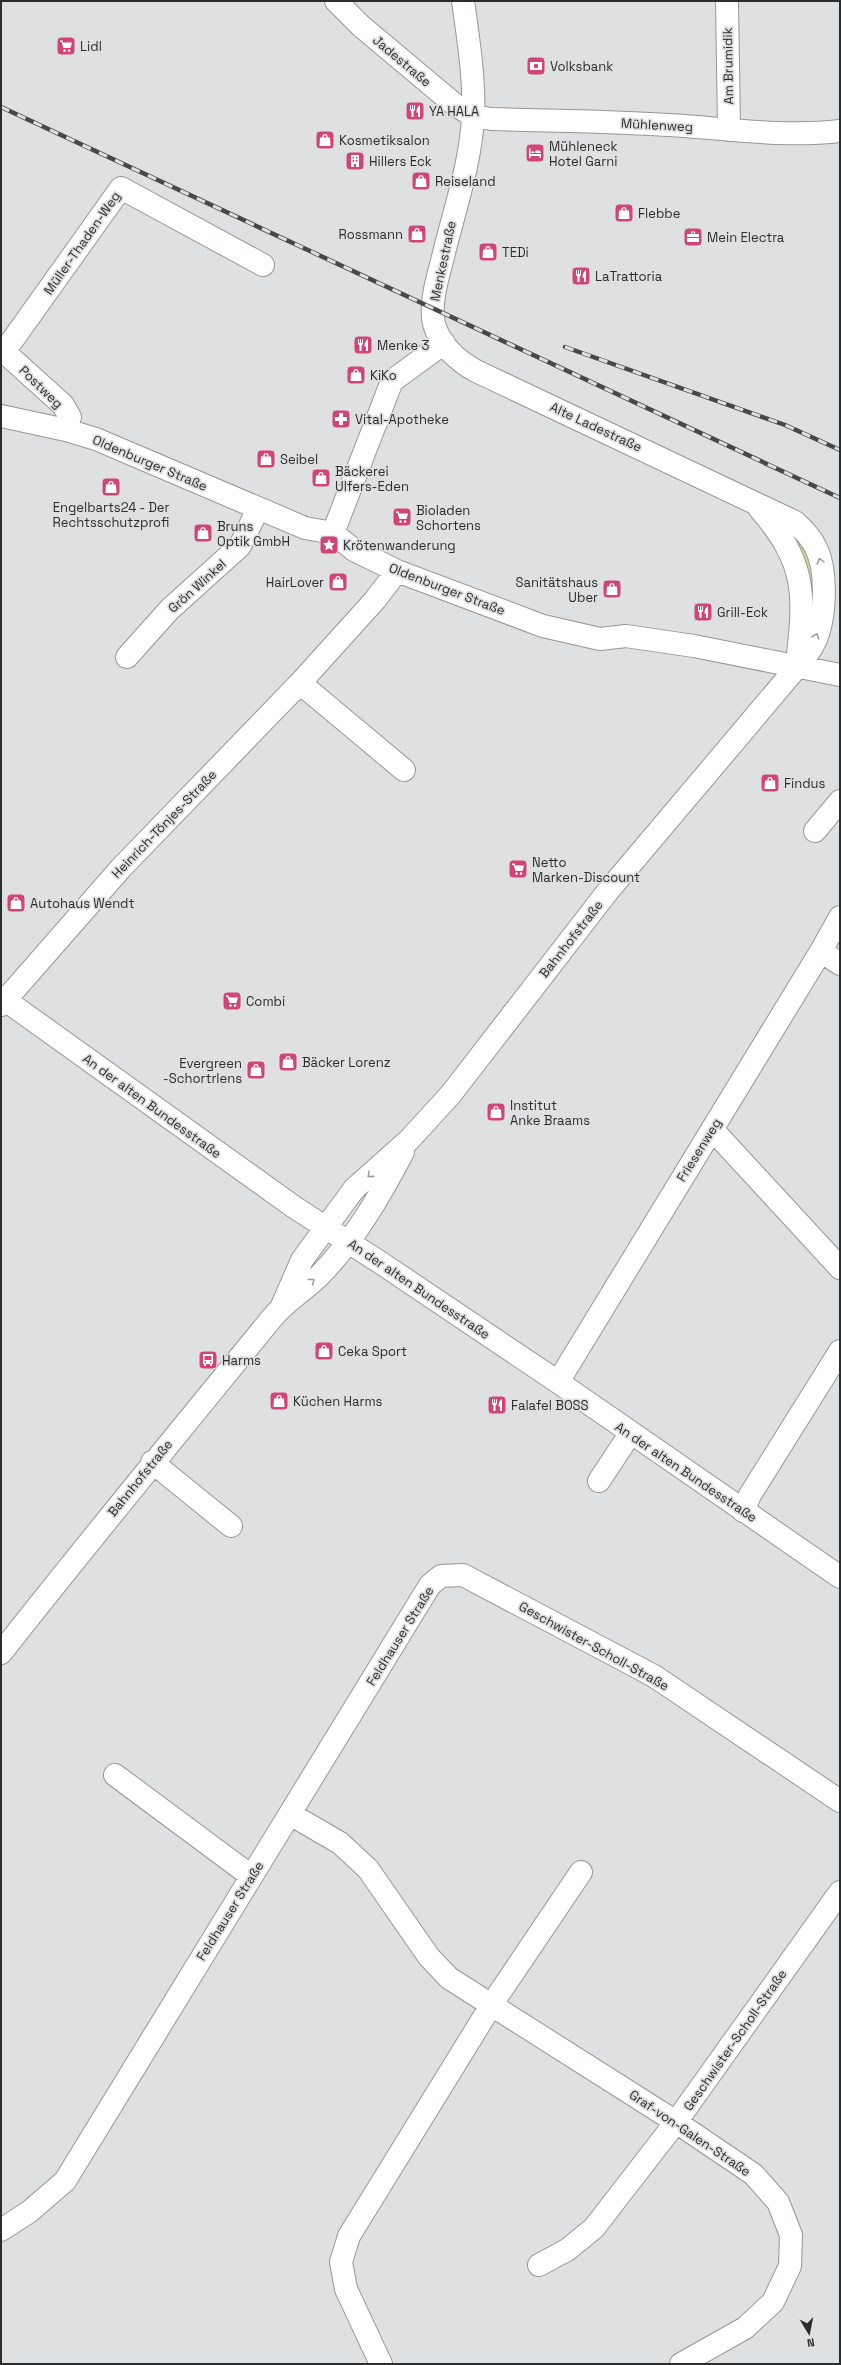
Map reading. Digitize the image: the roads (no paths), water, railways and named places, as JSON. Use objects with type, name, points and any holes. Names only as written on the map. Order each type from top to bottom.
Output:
[{"type":"street","name":"Jadestraße","points":[[336,1],[361,26],[454,104],[473,116]]},
{"type":"street","name":"Menkestraße","points":[[444,343],[434,324],[433,308],[439,273],[463,176],[473,116],[469,42],[463,1]]},
{"type":"street","name":"Am Brumidik","points":[[727,1],[729,130]]},
{"type":"street","name":"Mühlenweg","points":[[473,116],[491,119],[685,126],[729,130],[821,134],[840,131]]},
{"type":"street","name":"Müller-Thaden-Weg","points":[[3,350],[121,188],[263,265]]},
{"type":"street","name":"Alte Ladestraße","points":[[444,343],[456,358],[476,371],[795,522],[806,532],[816,548],[832,601],[820,625],[813,646],[797,667]]},
{"type":"street","points":[[333,533],[392,381],[444,343]]},
{"type":"street","name":"Postweg","points":[[3,350],[63,405],[70,417],[66,430]]},
{"type":"street","name":"Oldenburger Straße","points":[[1,416],[66,430],[96,439],[305,528],[333,533],[354,550],[397,571],[543,626],[600,639],[626,636],[743,655],[840,675]]},
{"type":"street","name":"Alte Ladestraße","points":[[755,503],[781,536],[792,554],[799,573],[802,598],[802,620],[797,667]]},
{"type":"street","name":"Grön Winkel","points":[[127,657],[170,609],[240,546],[258,509]]},
{"type":"street","name":"Heinrich-Tönjes-Straße","points":[[3,1001],[56,939],[121,868],[300,683],[375,600],[397,571]]},
{"type":"street","points":[[802,598],[832,601]]},
{"type":"street","name":"Bahnhofstraße","points":[[282,1306],[302,1260],[354,1189],[409,1140],[451,1094],[608,891],[797,667]]},
{"type":"street","points":[[300,683],[404,770]]},
{"type":"street","points":[[815,831],[840,801]]},
{"type":"street","name":"Friesenweg","points":[[558,1382],[821,951],[840,917]]},
{"type":"street","points":[[821,951],[840,964]]},
{"type":"street","name":"An der alten Bundesstraße","points":[[3,1001],[176,1125],[325,1228],[558,1382],[630,1434],[840,1577]]},
{"type":"street","points":[[712,1129],[840,1268]]},
{"type":"street","name":"Bahnhofstraße","points":[[1,1653],[152,1462],[282,1306],[320,1275],[348,1242],[375,1206],[409,1140]]},
{"type":"street","points":[[743,1511],[750,1495],[840,1351]]},
{"type":"street","points":[[599,1482],[630,1434]]},
{"type":"street","points":[[152,1462],[231,1526]]},
{"type":"street","name":"Geschwister-Scholl-Straße","points":[[441,1576],[463,1575],[654,1676],[840,1801]]},
{"type":"street","name":"Feldhauser Straße","points":[[1,2230],[29,2212],[65,2181],[430,1584],[441,1576]]},
{"type":"street","points":[[115,1775],[251,1876]]},
{"type":"street","name":"Graf-von-Galen-Straße","points":[[290,1814],[340,1843],[368,1869],[434,1962],[449,1978],[676,2122],[753,2174],[778,2202],[791,2235],[790,2266],[773,2302],[745,2328],[681,2364]]},
{"type":"street","points":[[381,2364],[346,2289],[341,2262],[349,2236],[492,2004],[581,1872]]},
{"type":"street","name":"Geschwister-Scholl-Straße","points":[[539,2264],[567,2250],[594,2228],[676,2122],[840,1892]]},
{"type":"railway","points":[[1,107],[840,498]]},
{"type":"railway","points":[[565,347],[785,425],[840,450]]},
{"type":"place","name":"Lidl","points":[[66,46]]},
{"type":"place","name":"Volksbank","points":[[536,66]]},
{"type":"place","name":"YA HALA","points":[[415,111]]},
{"type":"place","name":"Kosmetiksalon","points":[[325,140]]},
{"type":"place","name":"Mühleneck Hotel Garni","points":[[535,153]]},
{"type":"place","name":"Hillers Eck","points":[[355,161]]},
{"type":"place","name":"Reiseland","points":[[421,181]]},
{"type":"place","name":"Flebbe","points":[[624,213]]},
{"type":"place","name":"Rossmann","points":[[417,234]]},
{"type":"place","name":"Mein Electra","points":[[693,237]]},
{"type":"place","name":"TEDi","points":[[488,252]]},
{"type":"place","name":"LaTrattoria","points":[[581,276]]},
{"type":"place","name":"Menke 3","points":[[363,345]]},
{"type":"place","name":"KiKo","points":[[356,375]]},
{"type":"place","name":"Vital-Apotheke","points":[[341,419]]},
{"type":"place","name":"Seibel","points":[[266,459]]},
{"type":"place","name":"Bäckerei Ulfers-Eden","points":[[321,478]]},
{"type":"place","name":"Engelbarts24 - Der Rechtsschutzprofi","points":[[111,487]]},
{"type":"place","name":"Bioladen Schortens","points":[[402,517]]},
{"type":"place","name":"Bruns Optik GmbH","points":[[203,533]]},
{"type":"place","name":"Krötenwanderung","points":[[329,545]]},
{"type":"place","name":"HairLover","points":[[338,582]]},
{"type":"place","name":"Sanitätshaus Uber","points":[[612,589]]},
{"type":"place","name":"Grill-Eck","points":[[703,612]]},
{"type":"place","name":"Findus","points":[[770,783]]},
{"type":"place","name":"Netto Marken-Discount","points":[[518,869]]},
{"type":"place","name":"Autohaus Wendt","points":[[16,903]]},
{"type":"place","name":"Combi","points":[[232,1001]]},
{"type":"place","name":"Bäcker Lorenz","points":[[288,1062]]},
{"type":"place","name":"Evergreen -Schortrlens","points":[[256,1070]]},
{"type":"place","name":"Institut Anke Braams","points":[[496,1112]]},
{"type":"place","name":"Ceka Sport","points":[[324,1351]]},
{"type":"place","name":"Harms","points":[[208,1360]]},
{"type":"place","name":"Küchen Harms","points":[[279,1401]]},
{"type":"place","name":"Falafel BOSS","points":[[497,1405]]}]
